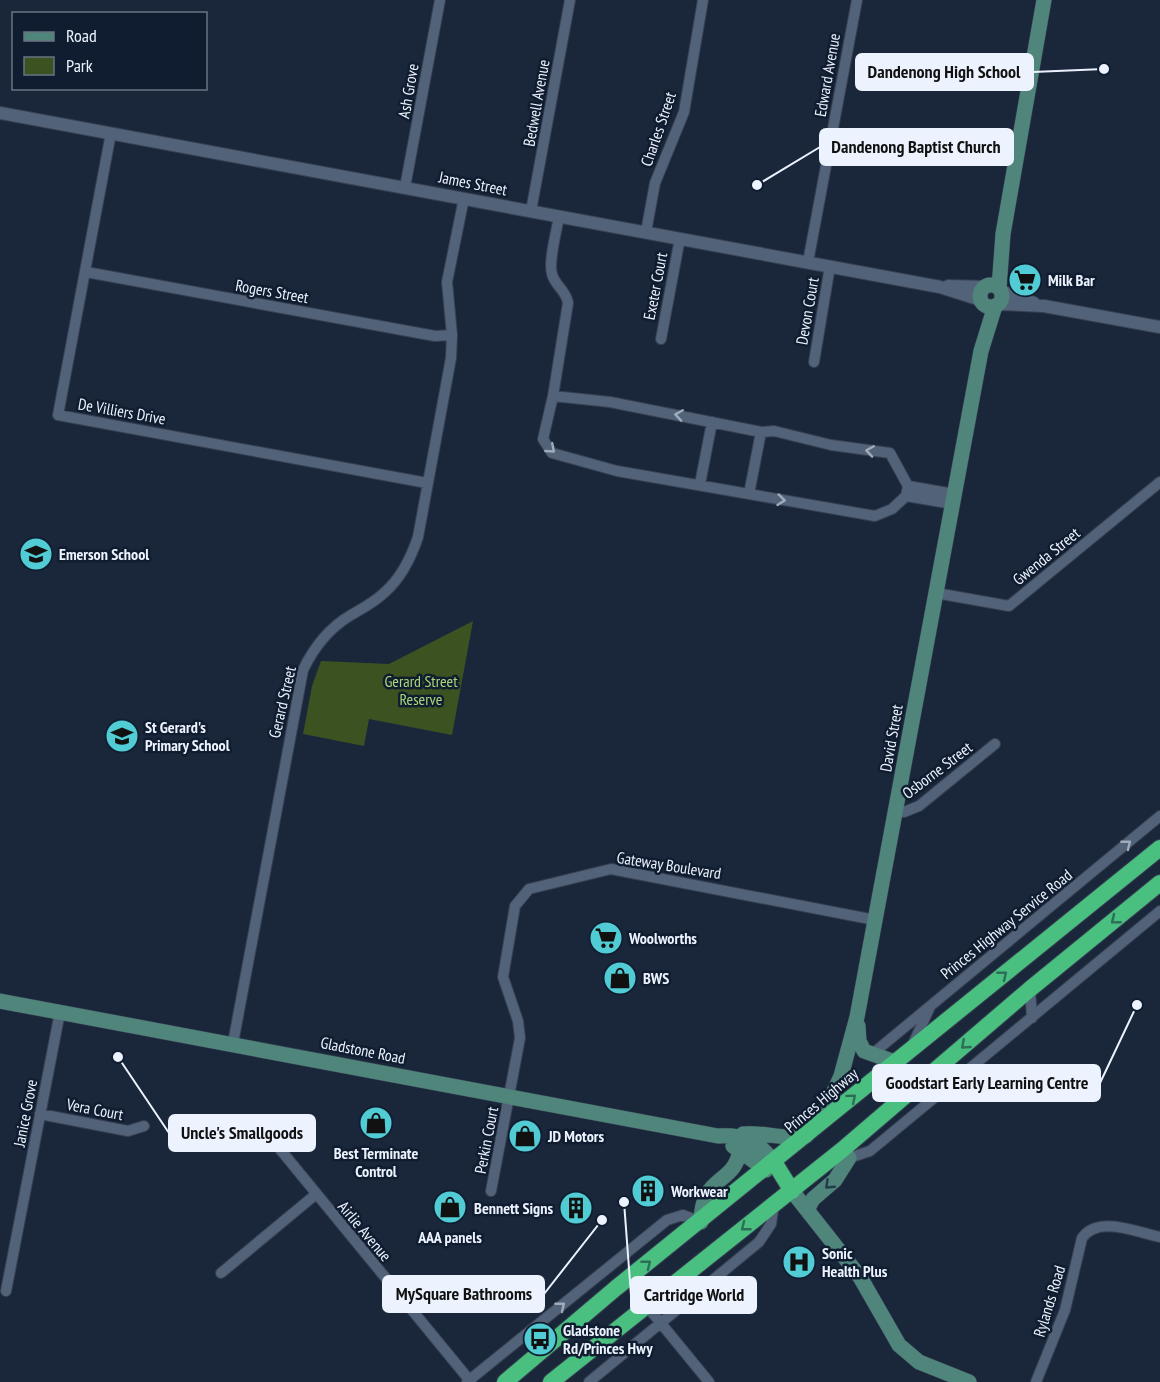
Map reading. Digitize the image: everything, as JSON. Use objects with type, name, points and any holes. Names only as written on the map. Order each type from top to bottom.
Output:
[{"type":"highway","name":"Princes Highway","points":[[505,1382],[616,1288],[701,1222],[1160,848]]},
{"type":"highway","points":[[551,1382],[774,1204],[846,1154],[1030,989],[1160,883]]},
{"type":"highway","points":[[770,1166],[792,1191]]},
{"type":"main road","name":"David Street","points":[[812,1131],[841,1076],[857,1017],[1003,234],[1044,0]]},
{"type":"main road","name":"Gladstone Road","points":[[0,1001],[726,1135],[757,1144],[770,1166]]},
{"type":"main road","points":[[857,1017],[860,1045],[871,1055],[902,1057]]},
{"type":"main road","points":[[726,1135],[754,1133],[784,1139],[812,1131]]},
{"type":"main road","name":"Gladstone Road","points":[[726,1135],[740,1150],[770,1166]]},
{"type":"main road","points":[[701,1222],[705,1196],[734,1167],[740,1150]]},
{"type":"main road","points":[[807,1210],[813,1199],[837,1177],[846,1154]]},
{"type":"main road","points":[[792,1191],[860,1277],[899,1345],[919,1362],[969,1382]]},
{"type":"street","name":"Ash Grove","points":[[405,187],[440,0]]},
{"type":"street","name":"Bedwell Avenue","points":[[531,211],[570,0]]},
{"type":"street","name":"Charles Street","points":[[646,232],[656,183],[684,112],[703,0]]},
{"type":"street","name":"Edward Avenue","points":[[808,262],[857,0]]},
{"type":"street","name":"James Street","points":[[0,113],[1160,327]]},
{"type":"street","name":"De Villiers Drive","points":[[111,133],[58,415],[427,483]]},
{"type":"street","name":"Gerard Street","points":[[233,1043],[303,670],[315,647],[328,632],[341,621],[377,600],[402,573],[418,537],[451,358],[452,335],[447,282],[464,198]]},
{"type":"street","points":[[559,216],[551,270],[556,282],[564,290],[568,303],[553,396],[543,439],[552,453],[617,471],[879,516],[892,509],[907,491]]},
{"type":"street","name":"Exeter Court","points":[[661,339],[680,238]]},
{"type":"street","name":"Devon Court","points":[[814,362],[830,266]]},
{"type":"street","name":"Rogers Street","points":[[86,272],[435,336],[452,335]]},
{"type":"street","points":[[553,396],[609,402],[761,432],[774,431],[831,445],[890,453],[907,491]]},
{"type":"street","points":[[700,484],[712,422]]},
{"type":"street","points":[[749,494],[761,432]]},
{"type":"street","name":"Gwenda Street","points":[[936,593],[1009,606],[1160,482]]},
{"type":"street","points":[[907,491],[953,499]]},
{"type":"street","name":"Osborne Street","points":[[896,811],[904,812],[919,806],[995,744]]},
{"type":"street","name":"Princes Highway Service Road","points":[[871,1055],[1160,816]]},
{"type":"street","name":"Gateway Boulevard","points":[[510,1095],[520,1032],[503,977],[515,906],[529,889],[611,869],[875,920]]},
{"type":"street","points":[[846,1154],[870,1151],[1160,911]]},
{"type":"street","points":[[1030,989],[1032,1018]]},
{"type":"street","points":[[902,1057],[930,1005]]},
{"type":"street","name":"Janice Grove","points":[[6,1291],[60,1012]]},
{"type":"street","name":"Perkin Court","points":[[491,1191],[510,1095]]},
{"type":"street","name":"Vera Court","points":[[40,1114],[128,1131],[144,1126]]},
{"type":"street","name":"Airlie Avenue","points":[[261,1126],[469,1381]]},
{"type":"street","points":[[221,1273],[315,1195]]},
{"type":"street","points":[[589,1382],[759,1242],[771,1224],[774,1204]]},
{"type":"street","points":[[469,1381],[667,1220],[683,1215],[701,1222]]},
{"type":"street","name":"Rylands Road","points":[[1036,1382],[1065,1310],[1082,1238],[1088,1229],[1100,1225],[1160,1237]]},
{"type":"street","points":[[646,1305],[709,1382]]},
{"type":"green space","name":"Gerard Street Reserve","points":[[473,621],[452,735],[369,719],[364,746],[303,734],[312,686],[321,661],[389,664]]},
{"type":"place","name":"Dandenong High School","points":[[1104,69]]},
{"type":"place","name":"Dandenong Baptist Church","points":[[757,185]]},
{"type":"place","name":"Milk Bar","points":[[1025,280]]},
{"type":"place","name":"Emerson School","points":[[36,554]]},
{"type":"place","name":"St Gerard's Primary School","points":[[122,736]]},
{"type":"place","name":"Woolworths","points":[[606,938]]},
{"type":"place","name":"BWS","points":[[620,978]]},
{"type":"place","name":"Goodstart Early Learning Centre","points":[[1137,1005]]},
{"type":"place","name":"Uncle's Smallgoods","points":[[118,1057]]},
{"type":"place","name":"Best Terminate Control","points":[[376,1123]]},
{"type":"place","name":"JD Motors","points":[[525,1136]]},
{"type":"place","name":"Workwear","points":[[648,1191]]},
{"type":"place","name":"Cartridge World","points":[[624,1202]]},
{"type":"place","name":"AAA panels","points":[[450,1207]]},
{"type":"place","name":"Bennett Signs","points":[[576,1208]]},
{"type":"place","name":"MySquare Bathrooms","points":[[602,1220]]},
{"type":"place","name":"Sonic Health Plus","points":[[799,1262]]},
{"type":"place","name":"Gladstone Rd/Princes Hwy","points":[[540,1339]]}]
